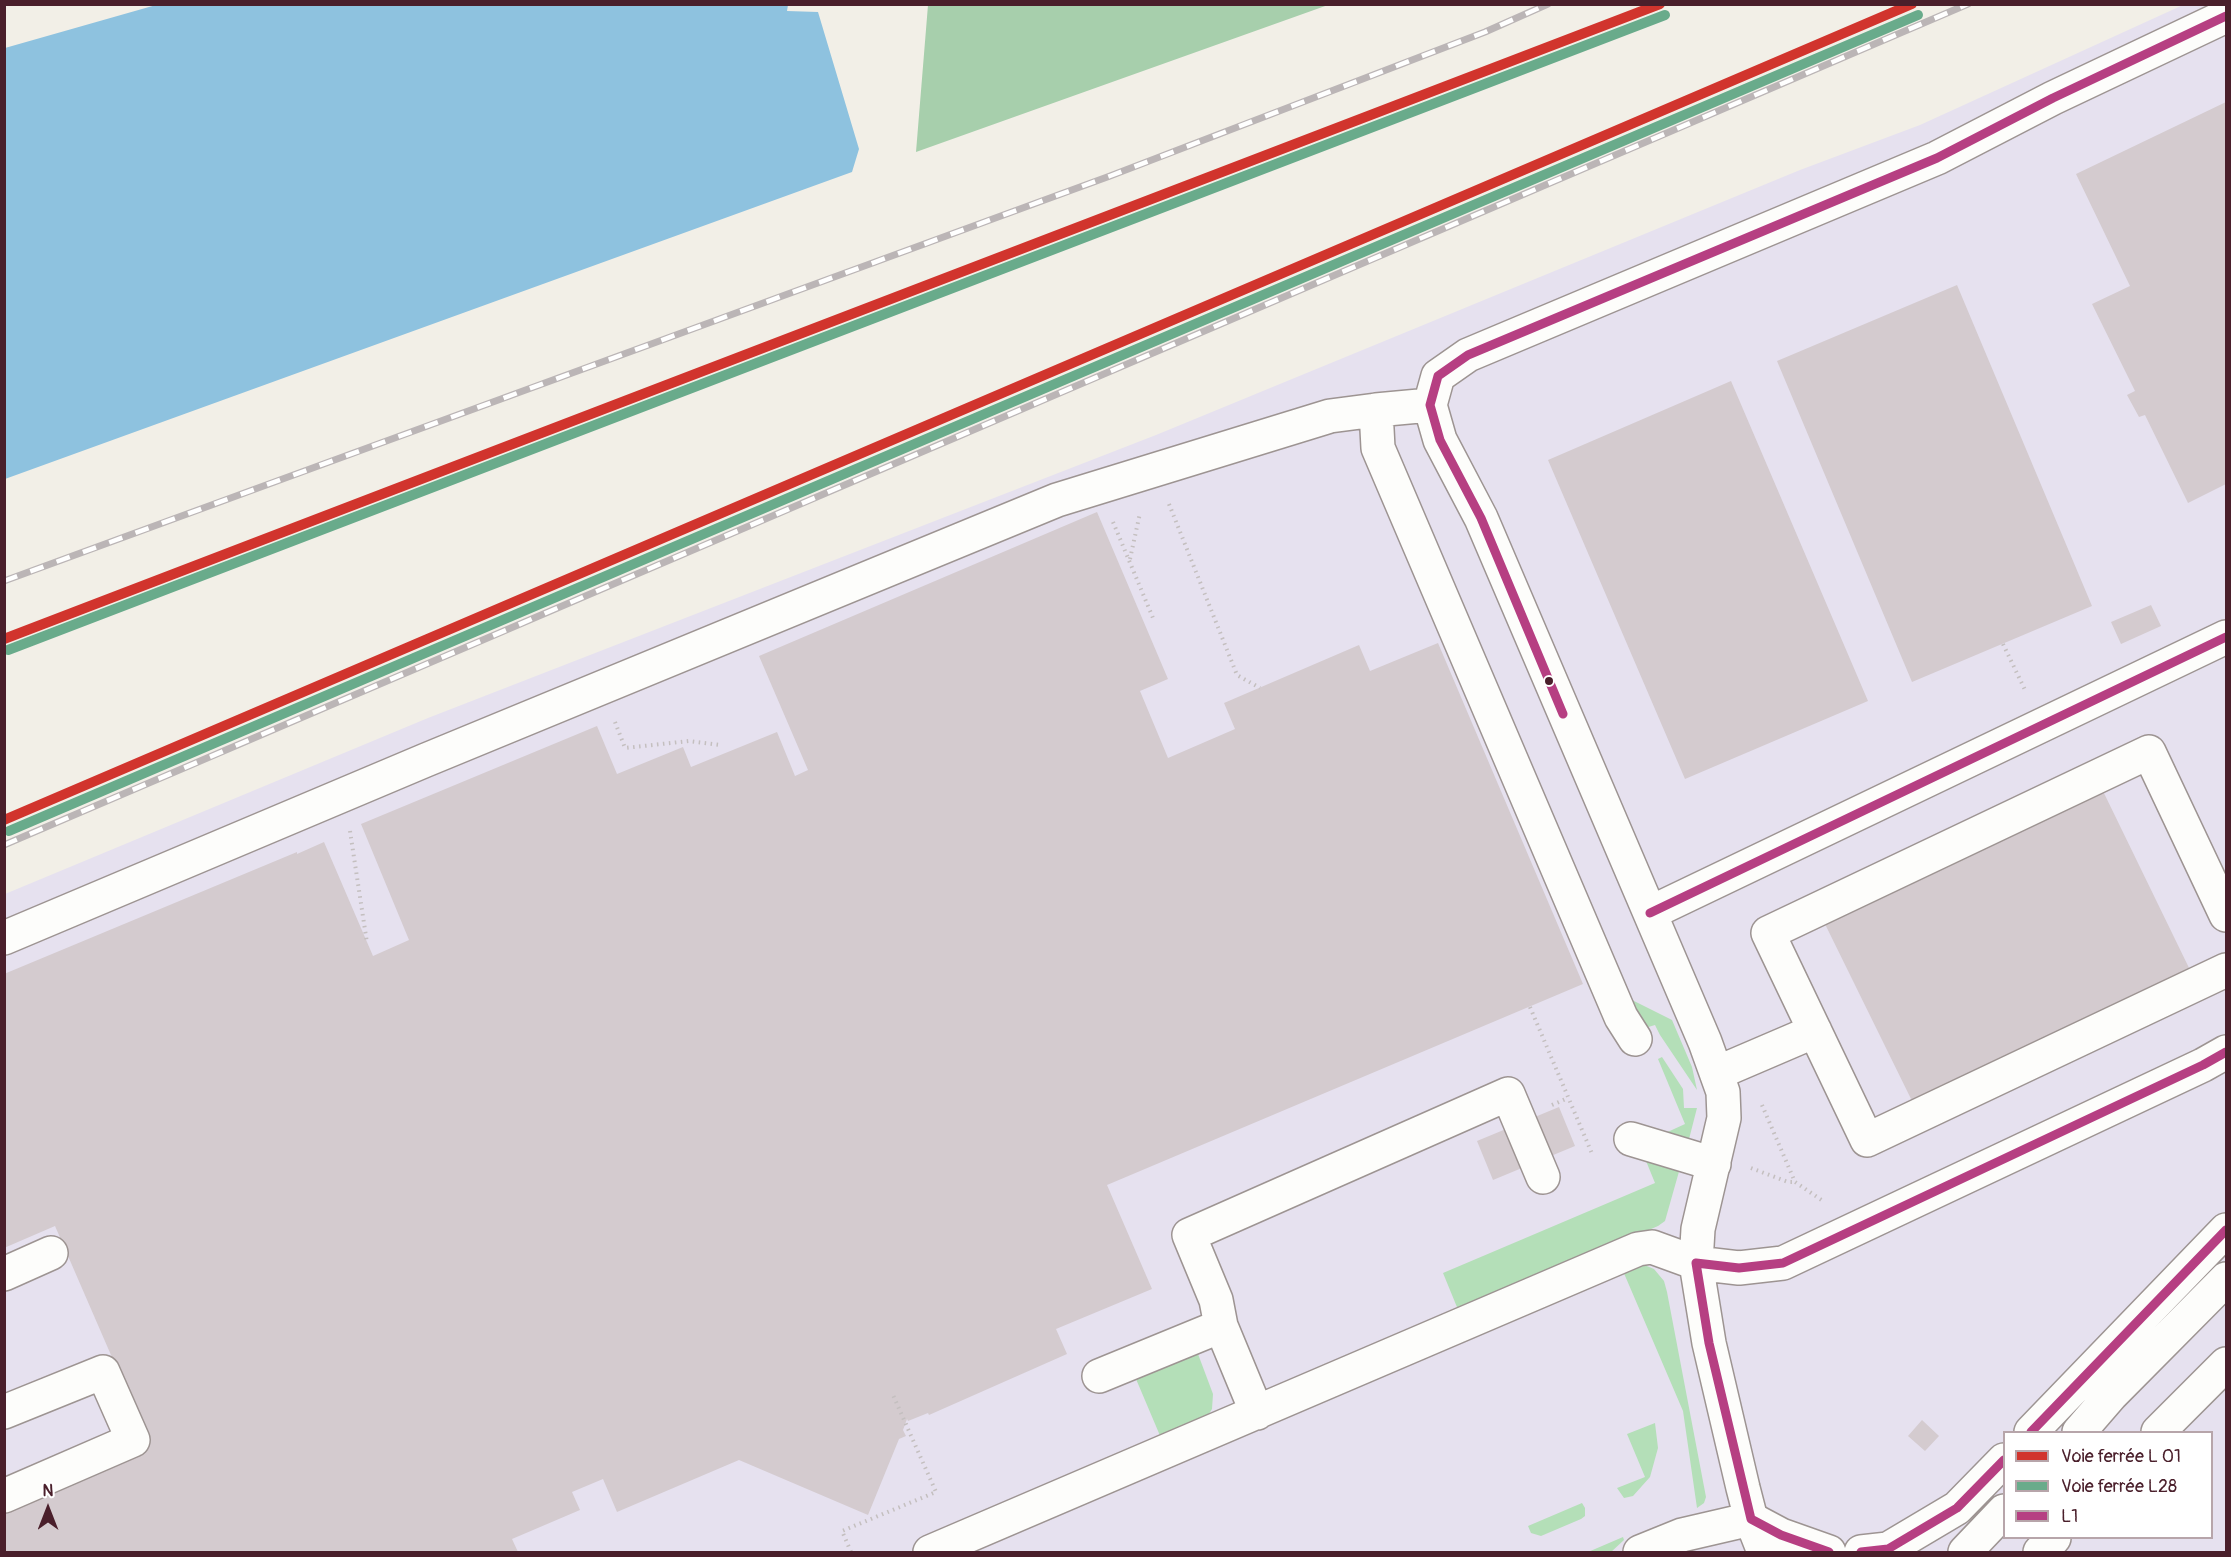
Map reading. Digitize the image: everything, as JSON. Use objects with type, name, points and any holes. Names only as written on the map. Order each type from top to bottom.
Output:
[{"type":"street","points":[[1764,1552],[1751,1519],[1709,1343],[1696,1263],[1698,1229],[1724,1118],[1725,1101],[1717,1073],[1481,518],[1440,440],[1430,405],[1438,376],[1468,355],[1937,158],[2054,98],[2226,16]]},
{"type":"street","points":[[4,938],[426,760],[1057,500],[1330,416],[1430,405]]},
{"type":"street","points":[[1376,410],[1378,448],[1621,1017],[1635,1039]]},
{"type":"street","points":[[1650,913],[2226,637]]},
{"type":"street","points":[[2226,915],[2149,752],[1768,933],[1867,1140],[2226,970]]},
{"type":"street","points":[[1717,1073],[1815,1031]]},
{"type":"street","points":[[930,1552],[1638,1249],[1652,1247],[1696,1263],[1738,1268],[1783,1263],[2203,1065],[2226,1052]]},
{"type":"street","points":[[1257,1413],[1189,1235],[1508,1094],[1544,1177]]},
{"type":"street","points":[[1631,1139],[1715,1160]]},
{"type":"street","points":[[2032,1431],[2226,1230]]},
{"type":"street","points":[[4,1274],[51,1253]]},
{"type":"street","points":[[2080,1431],[2111,1395],[2226,1279]]},
{"type":"street","points":[[1099,1376],[1220,1319]]},
{"type":"street","points":[[2159,1431],[2226,1366]]},
{"type":"street","points":[[4,1412],[103,1372],[133,1440],[4,1496]]},
{"type":"street","points":[[1861,1552],[1888,1549],[1958,1508],[2003,1461]]},
{"type":"street","points":[[1965,1552],[2003,1512]]},
{"type":"street","points":[[1640,1552],[1682,1535],[1751,1519],[1781,1535],[1829,1552]]},
{"type":"street","points":[[2040,1552],[2053,1539]]},
{"type":"path","points":[[1155,470],[1237,675],[1260,687]]},
{"type":"path","points":[[2003,644],[2042,726]]},
{"type":"path","points":[[611,713],[625,748],[689,741],[720,745]]},
{"type":"path","points":[[350,830],[367,943]]},
{"type":"path","points":[[1530,1007],[1593,1156]]},
{"type":"path","points":[[1715,1160],[1788,1182],[1795,1182]]},
{"type":"path","points":[[851,1552],[842,1531],[936,1492],[893,1395]]},
{"type":"shaded area","points":[[2183,5],[2226,5],[2226,1552],[5,1552],[5,894],[428,718],[1156,435],[1800,170],[1920,125]]},
{"type":"green space","points":[[928,4],[1328,5],[916,152]]},
{"type":"green space","points":[[1632,1000],[1672,1020],[1692,1067],[1697,1090],[1655,1025],[1645,1028]]},
{"type":"green space","points":[[1662,1057],[1683,1089],[1684,1108],[1697,1108],[1688,1143],[1661,1135],[1685,1124],[1658,1059]]},
{"type":"green space","points":[[1644,1156],[1680,1168],[1665,1221],[1459,1312],[1443,1273],[1655,1183]]},
{"type":"green space","points":[[1642,1264],[1654,1269],[1664,1281],[1667,1292],[1706,1497],[1704,1503],[1697,1508],[1683,1411],[1623,1271]]},
{"type":"green space","points":[[1198,1354],[1213,1394],[1212,1409],[1207,1417],[1161,1438],[1136,1379]]},
{"type":"green space","points":[[1655,1423],[1658,1448],[1650,1477],[1633,1496],[1624,1498],[1617,1488],[1645,1477],[1627,1434]]},
{"type":"green space","points":[[1582,1503],[1585,1516],[1581,1519],[1541,1536],[1531,1533],[1528,1526]]},
{"type":"green space","points":[[1623,1537],[1624,1540],[1611,1552],[1588,1552]]},
{"type":"water","points":[[156,5],[788,5],[787,11],[818,12],[859,149],[852,172],[5,479],[5,48]]},
{"type":"building","points":[[2226,102],[2226,484],[2188,503],[2145,415],[2139,417],[2127,395],[2135,391],[2092,304],[2130,286],[2076,174]]},
{"type":"building","points":[[1957,285],[2092,606],[1912,682],[1777,361]]},
{"type":"building","points":[[1731,381],[1868,701],[1685,779],[1548,460]]},
{"type":"building","points":[[1097,512],[1168,679],[1140,691],[1168,758],[1235,729],[1224,703],[1359,645],[1370,671],[1438,643],[1583,984],[1107,1185],[1152,1289],[1056,1329],[1067,1354],[929,1415],[928,1413],[908,1421],[907,1419],[903,1430],[906,1436],[899,1439],[868,1515],[739,1460],[617,1512],[603,1479],[572,1492],[580,1510],[512,1539],[518,1552],[4,1552],[4,1507],[150,1445],[55,1226],[4,1248],[4,974],[324,842],[373,956],[409,940],[361,824],[597,726],[617,774],[683,747],[691,767],[777,732],[795,776],[808,770],[759,656]]},
{"type":"building","points":[[2151,605],[2161,626],[2121,644],[2111,622]]},
{"type":"building","points":[[2101,787],[2191,972],[1915,1107],[1824,922]]},
{"type":"building","points":[[1559,1107],[1575,1146],[1493,1180],[1477,1141]]},
{"type":"building","points":[[1922,1420],[1939,1436],[1925,1451],[1908,1436]]},
{"type":"railway","points":[[4,581],[1110,176],[1485,32],[1548,4]]},
{"type":"railway","points":[[4,845],[1968,4]]},
{"type":"transit line","points":[[4,639],[1660,4]]},
{"type":"transit line","points":[[4,820],[1912,4]]},
{"type":"transit line","name":"L1","points":[[1563,714],[1481,518],[1440,440],[1430,405],[1438,376],[1468,355],[1937,158],[2053,98],[2226,16]]},
{"type":"transit line","name":"L1","points":[[1650,913],[2226,637]]},
{"type":"transit line","name":"L1","points":[[1829,1552],[1781,1535],[1751,1519],[1709,1343],[1696,1263],[1739,1268],[1783,1263],[2203,1065],[2226,1052]]},
{"type":"transit line","name":"L1","points":[[2032,1431],[2226,1230]]},
{"type":"transit line","name":"L1","points":[[1861,1552],[1888,1549],[1957,1508],[2003,1461]]},
{"type":"rail line","name":"L28","points":[[8,650],[1665,15]]},
{"type":"rail line","name":"L28","points":[[9,831],[1918,15]]}]
